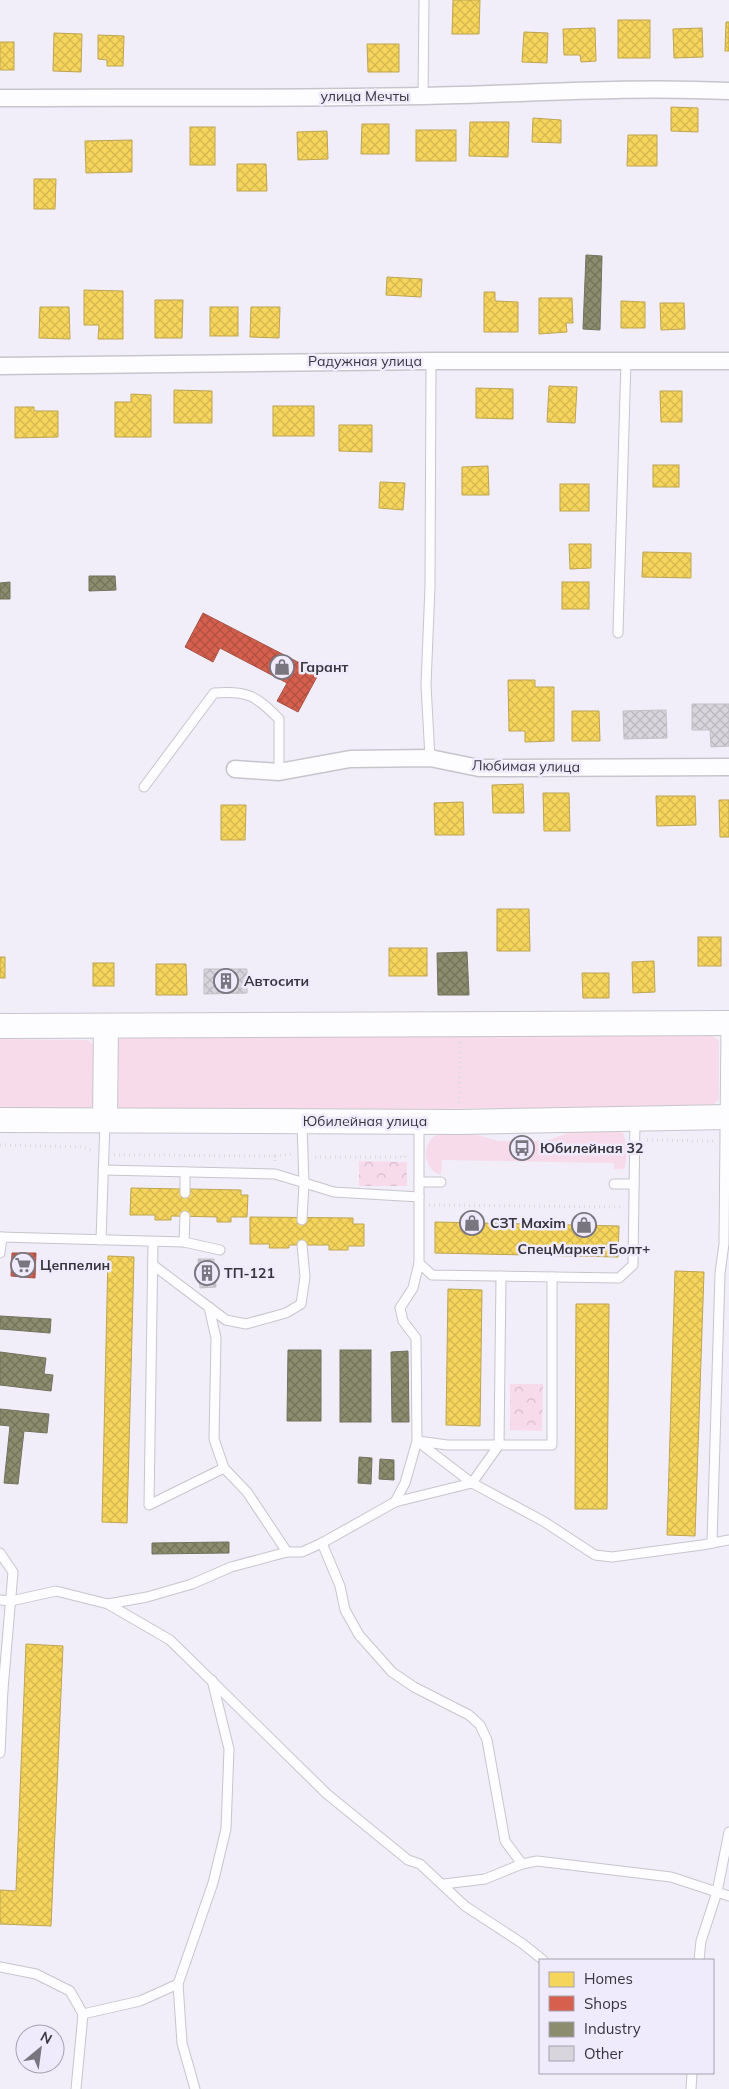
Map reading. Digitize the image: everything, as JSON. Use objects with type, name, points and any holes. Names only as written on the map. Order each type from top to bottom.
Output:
[{"type":"main road","points":[[0,1026],[728,1022]]},
{"type":"main road","points":[[105,1121],[106,1026]]},
{"type":"main road","name":"Юбилейная улица","points":[[0,1120],[302,1121],[419,1133],[635,1129],[728,1117]]},
{"type":"street","name":"улица Мечты","points":[[0,98],[423,96],[584,90],[688,89],[729,91]]},
{"type":"street","name":"Радужная улица","points":[[0,366],[431,361],[729,361]]},
{"type":"street","name":"Любимая улица","points":[[235,769],[280,772],[350,759],[430,758],[479,768],[729,767]]},
{"type":"lane","points":[[423,96],[424,0]]},
{"type":"lane","points":[[618,633],[626,360]]},
{"type":"lane","points":[[430,758],[426,685],[430,586],[431,361]]},
{"type":"lane","points":[[144,787],[214,693],[237,691],[261,702],[279,719],[280,772]]},
{"type":"lane","points":[[712,1543],[720,1273],[727,1247],[728,1022]]},
{"type":"lane","points":[[101,1240],[105,1121]]},
{"type":"lane","points":[[302,1121],[304,1184],[302,1220]]},
{"type":"lane","points":[[419,1264],[432,1276],[619,1278],[633,1264],[635,1129]]},
{"type":"lane","points":[[396,1502],[405,1483],[417,1440],[416,1338],[403,1321],[400,1308],[413,1288],[419,1264],[419,1133]]},
{"type":"lane","points":[[103,1170],[275,1174],[334,1192],[419,1201]]},
{"type":"lane","points":[[185,1193],[186,1172]]},
{"type":"lane","points":[[419,1182],[441,1182]]},
{"type":"lane","points":[[614,1184],[634,1184]]},
{"type":"lane","points":[[184,1242],[185,1216]]},
{"type":"lane","points":[[0,1253],[1,1237],[184,1242],[220,1250]]},
{"type":"lane","points":[[153,1242],[150,1505],[224,1468]]},
{"type":"lane","points":[[153,1265],[226,1320],[246,1324],[286,1313],[302,1304],[305,1277],[302,1245]]},
{"type":"lane","points":[[108,1604],[147,1597],[192,1584],[231,1567],[287,1552],[302,1552],[396,1502],[472,1483],[499,1445],[501,1276]]},
{"type":"lane","points":[[417,1440],[447,1445],[552,1446],[552,1277]]},
{"type":"lane","points":[[209,1307],[216,1338],[214,1439],[224,1468],[248,1492],[287,1552]]},
{"type":"lane","points":[[417,1440],[472,1483],[543,1521],[595,1555],[612,1557],[729,1540]]},
{"type":"lane","points":[[322,1543],[340,1586],[345,1610],[359,1635],[392,1672],[414,1687],[468,1714],[480,1725],[487,1740],[491,1757],[505,1841],[522,1864]]},
{"type":"lane","points":[[0,1554],[13,1572],[2,1689],[0,1753]]},
{"type":"lane","points":[[0,1600],[11,1601],[56,1591],[108,1604],[170,1640],[327,1794],[408,1860],[420,1864],[444,1884],[465,1906],[542,1959]]},
{"type":"lane","points":[[195,2089],[182,2043],[178,1984],[213,1883],[226,1829],[229,1749],[212,1680]]},
{"type":"lane","points":[[698,1959],[701,1941],[717,1892],[729,1832]]},
{"type":"lane","points":[[444,1884],[485,1878],[522,1864],[537,1861],[671,1876],[729,1896]]},
{"type":"lane","points":[[0,1967],[36,1974],[70,1991],[82,2014],[76,2089]]},
{"type":"lane","points":[[82,2014],[140,2001],[178,1984]]},
{"type":"lane","points":[[691,2089],[692,2074]]},
{"type":"path","points":[[459,1106],[460,1040]]},
{"type":"path","points":[[635,1129],[726,1141]]},
{"type":"path","points":[[303,1157],[405,1157],[405,1144],[419,1133]]},
{"type":"path","points":[[0,1145],[82,1147],[104,1155],[275,1156],[275,1174]]},
{"type":"path","points":[[419,1201],[634,1207]]},
{"type":"green space","points":[[712,1035],[719,1041],[719,1099],[711,1107],[122,1111],[113,1103],[113,1046],[122,1037]]},
{"type":"green space","points":[[0,1039],[88,1040],[96,1048],[95,1104],[87,1109],[0,1108]]},
{"type":"green space","points":[[573,1131],[617,1131],[623,1133],[626,1151],[624,1169],[614,1169],[614,1163],[442,1160],[441,1175],[431,1168],[426,1156],[428,1144],[436,1135],[471,1133],[498,1141],[546,1141]]},
{"type":"green space","points":[[359,1161],[407,1162],[407,1186],[359,1186]]},
{"type":"green space","points":[[510,1384],[543,1384],[542,1431],[510,1430]]},
{"type":"building: Homes","points":[[453,0],[480,0],[479,34],[452,34]]},
{"type":"building: Homes","points":[[618,20],[650,20],[650,58],[618,58]]},
{"type":"building: Homes","points":[[726,22],[729,22],[729,51],[725,51]]},
{"type":"building: Homes","points":[[595,28],[596,61],[581,62],[580,55],[564,55],[563,29]]},
{"type":"building: Homes","points":[[702,28],[703,57],[674,58],[673,29]]},
{"type":"building: Homes","points":[[524,32],[548,33],[547,63],[522,62]]},
{"type":"building: Homes","points":[[54,33],[82,34],[81,72],[53,71]]},
{"type":"building: Homes","points":[[98,35],[124,36],[123,66],[107,66],[107,60],[98,59]]},
{"type":"building: Homes","points":[[0,42],[14,42],[14,70],[0,70]]},
{"type":"building: Homes","points":[[367,44],[399,44],[399,72],[368,72]]},
{"type":"building: Homes","points":[[671,107],[698,108],[698,132],[671,131]]},
{"type":"building: Homes","points":[[533,118],[561,120],[561,143],[532,142]]},
{"type":"building: Homes","points":[[470,122],[509,122],[508,157],[469,156]]},
{"type":"building: Homes","points":[[362,124],[389,124],[389,154],[361,154]]},
{"type":"building: Homes","points":[[190,127],[215,127],[215,165],[190,165]]},
{"type":"building: Homes","points":[[416,130],[456,130],[456,161],[416,161]]},
{"type":"building: Homes","points":[[327,131],[328,159],[298,160],[297,132]]},
{"type":"building: Homes","points":[[628,135],[657,135],[657,166],[627,166]]},
{"type":"building: Homes","points":[[132,140],[132,172],[86,173],[85,141]]},
{"type":"building: Homes","points":[[237,164],[266,164],[267,191],[237,191]]},
{"type":"building: Homes","points":[[34,179],[56,179],[55,209],[34,209]]},
{"type":"building: Homes","points":[[387,277],[422,279],[421,297],[386,295]]},
{"type":"building: Homes","points":[[84,290],[123,291],[123,339],[98,339],[99,325],[84,325]]},
{"type":"building: Homes","points":[[484,292],[495,292],[495,301],[518,302],[518,332],[484,332]]},
{"type":"building: Homes","points":[[539,298],[572,298],[573,323],[566,323],[567,332],[539,334]]},
{"type":"building: Homes","points":[[155,300],[183,300],[182,338],[155,338]]},
{"type":"building: Homes","points":[[621,301],[645,302],[645,328],[621,328]]},
{"type":"building: Homes","points":[[660,303],[684,303],[685,329],[661,330]]},
{"type":"building: Homes","points":[[40,307],[69,307],[70,339],[39,338]]},
{"type":"building: Homes","points":[[210,307],[238,307],[238,336],[210,336]]},
{"type":"building: Homes","points":[[251,307],[280,307],[279,338],[250,337]]},
{"type":"building: Homes","points":[[549,386],[577,387],[575,423],[547,422]]},
{"type":"building: Homes","points":[[476,388],[513,389],[513,419],[476,418]]},
{"type":"building: Homes","points":[[174,390],[212,391],[212,423],[174,423]]},
{"type":"building: Homes","points":[[660,391],[682,391],[682,422],[661,422]]},
{"type":"building: Homes","points":[[131,394],[151,395],[151,437],[115,437],[115,402],[131,402]]},
{"type":"building: Homes","points":[[273,406],[314,406],[314,436],[273,436]]},
{"type":"building: Homes","points":[[15,407],[34,407],[34,411],[58,411],[58,437],[15,438]]},
{"type":"building: Homes","points":[[339,425],[372,425],[372,452],[339,451]]},
{"type":"building: Homes","points":[[653,465],[679,465],[679,487],[653,487]]},
{"type":"building: Homes","points":[[488,466],[489,495],[462,495],[462,467]]},
{"type":"building: Homes","points":[[380,482],[405,483],[403,510],[379,508]]},
{"type":"building: Homes","points":[[560,484],[589,484],[589,511],[560,511]]},
{"type":"building: Homes","points":[[569,544],[591,544],[591,568],[570,569]]},
{"type":"building: Homes","points":[[643,552],[691,553],[691,578],[642,577]]},
{"type":"building: Homes","points":[[562,582],[589,582],[589,609],[562,609]]},
{"type":"building: Homes","points":[[508,680],[535,680],[535,687],[554,687],[554,741],[525,742],[525,731],[509,731]]},
{"type":"building: Homes","points":[[572,711],[599,711],[600,741],[572,741]]},
{"type":"building: Homes","points":[[523,784],[524,813],[493,813],[492,785]]},
{"type":"building: Homes","points":[[543,793],[569,793],[570,831],[544,831]]},
{"type":"building: Homes","points":[[656,796],[695,796],[696,825],[657,826]]},
{"type":"building: Homes","points":[[719,800],[729,800],[729,837],[720,837]]},
{"type":"building: Homes","points":[[463,802],[464,835],[435,835],[434,803]]},
{"type":"building: Homes","points":[[221,805],[246,805],[245,840],[221,840]]},
{"type":"building: Homes","points":[[497,909],[529,909],[530,951],[497,951]]},
{"type":"building: Homes","points":[[698,937],[721,937],[721,966],[698,966]]},
{"type":"building: Homes","points":[[389,948],[427,948],[427,976],[389,976]]},
{"type":"building: Homes","points":[[0,957],[5,957],[5,978],[0,978]]},
{"type":"building: Homes","points":[[654,961],[655,992],[633,993],[632,962]]},
{"type":"building: Homes","points":[[93,963],[114,963],[114,986],[93,986]]},
{"type":"building: Homes","points":[[156,964],[186,964],[187,995],[156,995]]},
{"type":"building: Homes","points":[[582,973],[609,973],[609,998],[583,998]]},
{"type":"building: Homes","points":[[131,1188],[181,1189],[181,1193],[190,1193],[190,1189],[241,1190],[241,1195],[248,1195],[247,1217],[231,1217],[231,1222],[217,1222],[217,1217],[171,1216],[171,1220],[155,1220],[155,1215],[130,1215]]},
{"type":"building: Homes","points":[[250,1217],[353,1218],[353,1224],[364,1224],[364,1246],[348,1246],[348,1250],[329,1250],[329,1245],[289,1245],[289,1248],[269,1248],[270,1244],[250,1244]]},
{"type":"building: Homes","points":[[435,1222],[619,1226],[618,1257],[435,1253]]},
{"type":"building: Homes","points":[[108,1256],[134,1257],[127,1523],[102,1522]]},
{"type":"building: Homes","points":[[675,1271],[704,1272],[695,1536],[667,1535]]},
{"type":"building: Homes","points":[[448,1289],[482,1290],[480,1426],[446,1425]]},
{"type":"building: Homes","points":[[576,1304],[609,1304],[607,1509],[575,1509]]},
{"type":"building: Homes","points":[[26,1644],[63,1646],[51,1926],[0,1924],[0,1890],[16,1891]]},
{"type":"building: Shops","name":"Гарант","points":[[203,613],[319,673],[298,712],[277,701],[287,683],[220,648],[213,662],[185,647]]},
{"type":"building: Shops","name":"Цеппелин","points":[[12,1253],[36,1253],[35,1278],[11,1276]]},
{"type":"building: Industry","points":[[586,255],[602,256],[600,330],[583,329]]},
{"type":"building: Industry","points":[[89,576],[115,576],[116,590],[89,591]]},
{"type":"building: Industry","points":[[10,582],[10,599],[0,599],[0,583]]},
{"type":"building: Industry","points":[[467,952],[469,995],[438,995],[437,953]]},
{"type":"building: Industry","points":[[0,1316],[51,1319],[50,1333],[0,1329]]},
{"type":"building: Industry","points":[[288,1350],[321,1350],[321,1421],[287,1421]]},
{"type":"building: Industry","points":[[340,1350],[371,1350],[371,1422],[340,1422]]},
{"type":"building: Industry","points":[[408,1351],[409,1422],[392,1422],[391,1352]]},
{"type":"building: Industry","points":[[0,1352],[46,1358],[44,1374],[53,1375],[51,1391],[0,1385]]},
{"type":"building: Industry","points":[[0,1409],[49,1414],[47,1433],[24,1431],[18,1484],[4,1483],[10,1426],[0,1425]]},
{"type":"building: Industry","points":[[359,1457],[372,1458],[371,1484],[358,1483]]},
{"type":"building: Industry","points":[[380,1459],[394,1460],[394,1480],[379,1479]]},
{"type":"building: Industry","points":[[229,1542],[229,1553],[152,1554],[152,1543]]},
{"type":"building: Other","points":[[692,704],[729,704],[729,746],[711,747],[710,730],[692,730]]},
{"type":"building: Other","points":[[666,710],[667,738],[624,739],[623,711]]},
{"type":"building: Other","name":"Автосити","points":[[204,969],[247,969],[247,993],[204,994]]},
{"type":"building: Other","name":"ТП-121","points":[[198,1259],[214,1259],[216,1287],[200,1288]]},
{"type":"place","name":"Гарант","points":[[282,667]]},
{"type":"place","name":"Автосити","points":[[226,981]]},
{"type":"place","name":"Юбилейная 32","points":[[522,1148]]},
{"type":"place","name":"СЗТ Maxim","points":[[472,1223]]},
{"type":"place","name":"СпецМаркет Болт+","points":[[584,1225]]},
{"type":"place","name":"Цеппелин","points":[[23,1265]]},
{"type":"place","name":"ТП-121","points":[[207,1273]]}]
